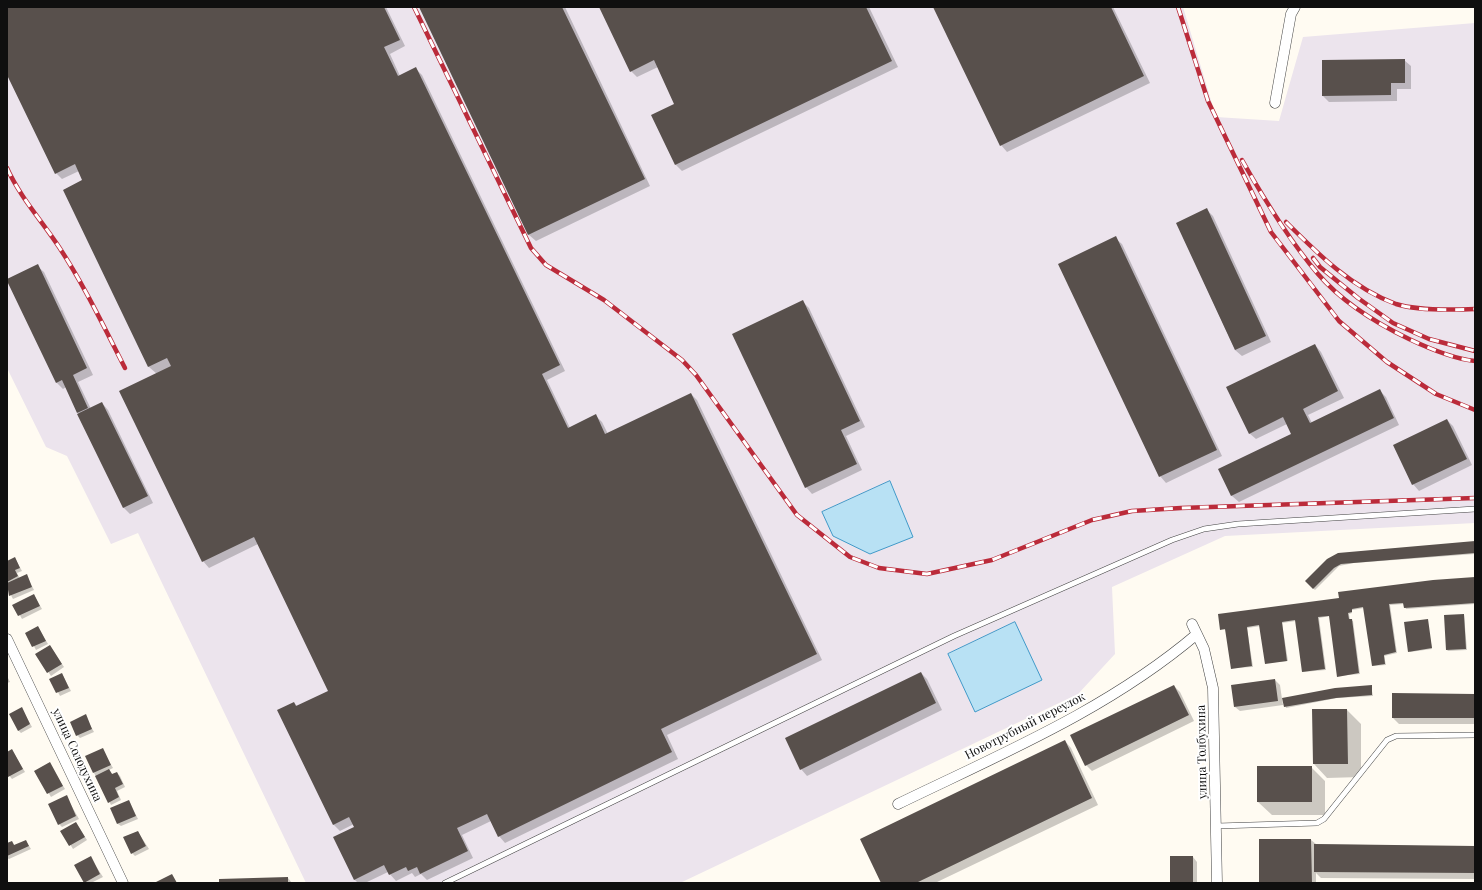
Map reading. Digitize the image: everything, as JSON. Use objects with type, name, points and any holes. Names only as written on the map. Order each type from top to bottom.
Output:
[{"type":"street","points":[[1275,103],[1291,9]]},
{"type":"street","name":"улица Толбухина","points":[[1192,624],[1204,649],[1213,688],[1217,883]]},
{"type":"street","name":"Новотрубный переулок","points":[[898,804],[1080,715],[1168,659],[1197,634]]},
{"type":"street","name":"улица Солодухина","points":[[7,639],[123,883]]},
{"type":"lane","points":[[445,883],[954,636],[1123,560],[1190,533],[1216,526],[1238,524],[1475,509]]},
{"type":"lane","points":[[1217,826],[1317,822],[1324,819],[1387,740],[1396,736],[1475,735]]},
{"type":"shaded area","points":[[7,7],[1183,7],[1216,117],[1279,121],[1303,37],[1475,23],[1475,523],[1225,536],[1112,587],[1115,654],[1078,694],[680,883],[306,883],[138,533],[111,544],[67,456],[46,447],[7,368]]},
{"type":"water","points":[[890,481],[913,537],[870,554],[833,536],[822,512]]},
{"type":"water","points":[[1015,622],[1042,680],[975,712],[948,654]]},
{"type":"building","points":[[7,7],[384,7],[400,40],[384,47],[398,76],[416,67],[560,365],[542,374],[568,428],[596,414],[605,434],[691,393],[817,654],[661,729],[672,752],[498,837],[487,814],[457,828],[468,851],[420,874],[417,867],[408,871],[406,867],[389,875],[384,865],[354,880],[333,837],[354,827],[349,817],[333,825],[277,710],[294,702],[296,706],[328,691],[254,537],[202,562],[119,391],[171,366],[167,358],[148,367],[63,190],[82,180],[75,164],[55,174],[7,75]]},
{"type":"building","points":[[419,7],[562,7],[645,179],[528,235]]},
{"type":"building","points":[[599,7],[866,7],[892,61],[675,165],[651,115],[674,104],[654,60],[630,72]]},
{"type":"building","points":[[933,7],[1111,7],[1144,76],[1000,146]]},
{"type":"building","points":[[1405,59],[1405,83],[1391,83],[1391,95],[1322,96],[1322,60]]},
{"type":"building","points":[[1207,208],[1266,336],[1235,350],[1176,223]]},
{"type":"building","points":[[1116,236],[1217,450],[1159,477],[1058,264]]},
{"type":"building","points":[[38,264],[87,368],[73,375],[88,408],[77,413],[62,380],[56,383],[7,281],[7,279]]},
{"type":"building","points":[[803,300],[860,421],[841,430],[857,464],[805,488],[732,334]]},
{"type":"building","points":[[1315,344],[1338,391],[1303,409],[1310,423],[1380,389],[1394,418],[1231,496],[1218,469],[1291,434],[1283,417],[1249,434],[1226,387]]},
{"type":"building","points":[[102,402],[148,496],[123,508],[77,414]]},
{"type":"building","points":[[1447,419],[1467,459],[1412,485],[1393,445]]},
{"type":"building","points":[[1475,541],[1475,553],[1341,564],[1334,568],[1313,589],[1305,581],[1327,559],[1338,553]]},
{"type":"building","points":[[15,557],[20,568],[15,570],[18,576],[7,582],[7,561]]},
{"type":"building","points":[[27,574],[32,587],[9,596],[7,583]]},
{"type":"building","points":[[1475,577],[1475,603],[1404,608],[1403,603],[1389,604],[1396,652],[1384,655],[1385,664],[1372,666],[1363,607],[1352,609],[1352,612],[1348,613],[1349,619],[1352,619],[1359,673],[1337,677],[1329,616],[1318,617],[1325,669],[1302,672],[1295,620],[1282,622],[1287,661],[1265,664],[1259,625],[1247,627],[1252,666],[1231,669],[1225,629],[1220,630],[1218,614],[1339,598],[1338,592],[1433,580]]},
{"type":"building","points":[[34,594],[40,606],[18,616],[12,605]]},
{"type":"building","points":[[1464,614],[1466,649],[1446,650],[1444,615]]},
{"type":"building","points":[[1428,619],[1432,648],[1408,652],[1404,622]]},
{"type":"building","points":[[38,626],[46,641],[32,647],[25,633]]},
{"type":"building","points":[[50,645],[62,664],[47,673],[35,654]]},
{"type":"building","points":[[921,672],[936,703],[800,770],[785,738]]},
{"type":"building","points":[[62,673],[69,688],[56,693],[49,679]]},
{"type":"building","points":[[1275,679],[1278,701],[1234,707],[1231,685]]},
{"type":"building","points":[[1174,685],[1189,715],[1085,766],[1070,735]]},
{"type":"building","points":[[1372,685],[1372,695],[1336,698],[1284,707],[1282,698],[1335,688]]},
{"type":"building","points":[[1392,693],[1475,694],[1475,718],[1392,718]]},
{"type":"building","points":[[22,707],[30,724],[18,731],[9,714]]},
{"type":"building","points":[[1312,709],[1347,709],[1348,764],[1313,764]]},
{"type":"building","points":[[86,714],[92,729],[76,736],[70,722]]},
{"type":"building","points":[[1065,740],[1092,798],[916,883],[881,883],[860,839]]},
{"type":"building","points":[[103,748],[111,765],[93,773],[85,756]]},
{"type":"building","points":[[12,749],[23,769],[8,777],[7,752]]},
{"type":"building","points":[[50,762],[63,786],[47,794],[34,771]]},
{"type":"building","points":[[1257,766],[1312,766],[1312,802],[1257,802]]},
{"type":"building","points":[[109,769],[112,774],[117,772],[123,784],[115,788],[119,797],[108,803],[95,776]]},
{"type":"building","points":[[67,795],[76,816],[58,825],[48,804]]},
{"type":"building","points":[[129,800],[136,816],[117,824],[110,808]]},
{"type":"building","points":[[76,822],[85,837],[69,846],[60,831]]},
{"type":"building","points":[[138,831],[146,846],[131,854],[123,837]]},
{"type":"building","points":[[1259,839],[1311,839],[1312,883],[1259,883]]},
{"type":"building","points":[[26,840],[29,846],[7,856],[7,843],[12,841],[14,845]]},
{"type":"building","points":[[1314,844],[1475,846],[1475,873],[1314,872]]},
{"type":"building","points":[[91,856],[100,874],[84,883],[74,865]]},
{"type":"building","points":[[1170,856],[1193,856],[1193,883],[1170,883]]},
{"type":"building","points":[[172,874],[177,883],[154,883]]},
{"type":"building","points":[[288,877],[288,883],[219,883],[219,879]]},
{"type":"railway","points":[[414,7],[531,248],[546,265],[604,300],[682,360],[696,375],[797,515],[850,557],[879,568],[927,574],[992,560],[1092,520],[1132,511],[1475,498]]},
{"type":"railway","points":[[1178,7],[1208,101],[1271,232],[1339,321],[1387,362],[1436,394],[1475,410]]},
{"type":"railway","points":[[1242,160],[1268,204],[1307,261],[1338,294],[1372,319],[1409,339],[1450,356],[1475,361]]},
{"type":"railway","points":[[7,168],[18,189],[59,247],[77,276],[125,368]]},
{"type":"railway","points":[[1286,222],[1336,269],[1365,289],[1380,297],[1396,304],[1414,308],[1446,310],[1475,309]]},
{"type":"railway","points":[[1313,258],[1320,267],[1358,298],[1393,323],[1429,339],[1475,351]]}]
